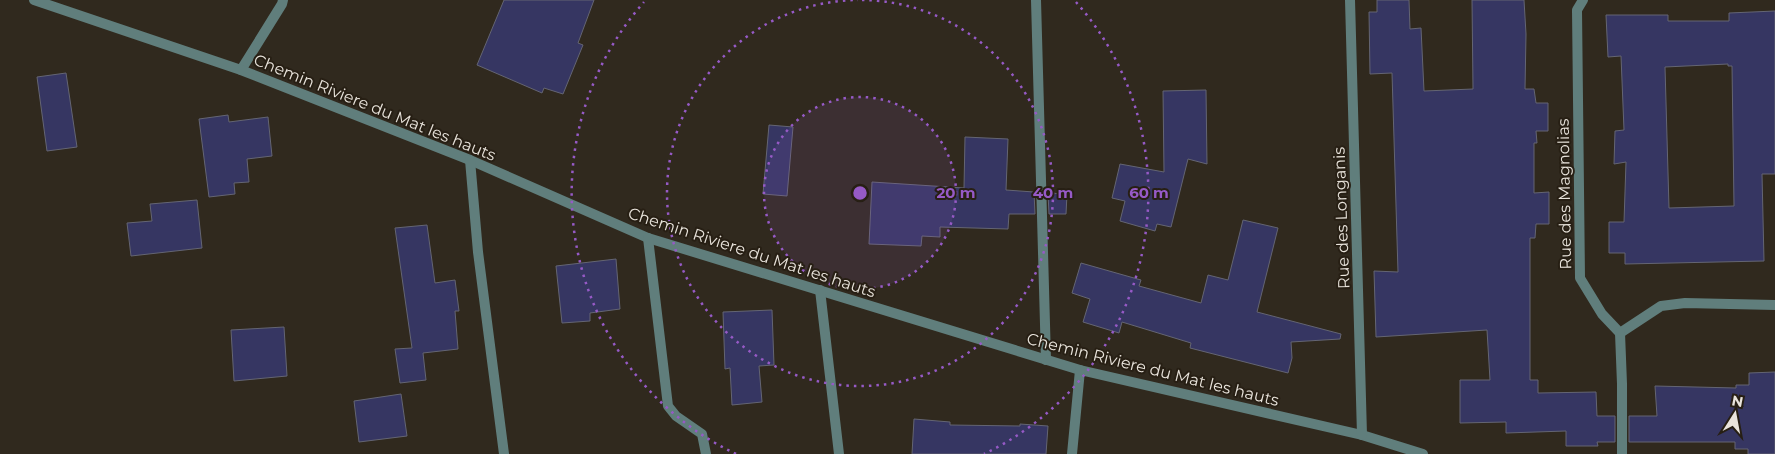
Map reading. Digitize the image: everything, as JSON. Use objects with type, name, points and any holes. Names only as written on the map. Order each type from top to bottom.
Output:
[{"type":"street","name":"Chemin Riviere du Mat les hauts","points":[[34,0],[240,70],[470,160],[648,238],[1080,370],[1362,435],[1417,453]]},
{"type":"street","points":[[240,70],[283,0]]},
{"type":"street","points":[[1036,0],[1046,360]]},
{"type":"street","name":"Rue des Longanis","points":[[1350,0],[1362,435]]},
{"type":"street","name":"Rue des Magnolias","points":[[1583,0],[1577,10],[1580,278],[1602,314],[1620,333]]},
{"type":"street","points":[[470,160],[478,252],[504,454]]},
{"type":"street","points":[[648,238],[668,406],[676,416],[702,434],[706,454]]},
{"type":"street","points":[[820,290],[839,454]]},
{"type":"street","points":[[1622,454],[1620,333],[1661,306],[1685,303],[1775,305]]},
{"type":"street","points":[[1072,454],[1080,370]]},
{"type":"building","points":[[504,0],[594,0],[578,43],[583,45],[563,94],[544,88],[542,93],[477,65]]},
{"type":"building","points":[[1377,0],[1409,0],[1410,29],[1421,28],[1424,91],[1473,89],[1472,0],[1524,0],[1526,34],[1525,89],[1534,89],[1536,103],[1548,103],[1548,131],[1536,131],[1537,143],[1534,143],[1534,193],[1549,192],[1549,224],[1536,224],[1535,238],[1530,238],[1530,380],[1538,380],[1538,393],[1596,392],[1597,416],[1615,416],[1615,442],[1597,442],[1598,446],[1566,446],[1566,431],[1506,433],[1506,422],[1460,423],[1460,380],[1490,380],[1487,330],[1376,337],[1374,271],[1398,272],[1392,73],[1370,74],[1369,12],[1377,12]]},
{"type":"building","points":[[1775,11],[1775,174],[1762,174],[1764,261],[1625,264],[1625,253],[1609,253],[1609,222],[1624,222],[1626,162],[1614,164],[1615,131],[1624,130],[1621,56],[1608,57],[1606,15],[1668,15],[1668,21],[1729,21],[1729,13]],"holes":[[[1728,64],[1728,66],[1732,66],[1734,206],[1669,208],[1665,67]]]},
{"type":"building","points":[[66,73],[77,147],[47,151],[37,77]]},
{"type":"building","points":[[1206,90],[1207,164],[1188,159],[1171,227],[1157,224],[1155,231],[1120,221],[1125,201],[1112,198],[1120,164],[1164,172],[1163,91]]},
{"type":"building","points":[[228,115],[229,122],[268,117],[272,156],[247,159],[249,182],[234,183],[235,194],[209,197],[199,119]]},
{"type":"building","points":[[769,125],[793,127],[787,196],[763,194]]},
{"type":"building","points":[[965,137],[1008,139],[1006,190],[1034,192],[1035,214],[1009,214],[1008,229],[940,227],[940,237],[922,236],[921,246],[869,244],[872,182],[964,188]]},
{"type":"building","points":[[1048,193],[1067,194],[1066,214],[1049,214]]},
{"type":"building","points":[[197,200],[202,248],[131,256],[127,223],[152,221],[150,204]]},
{"type":"building","points":[[1243,220],[1278,228],[1257,312],[1341,334],[1340,339],[1291,342],[1292,358],[1288,373],[1190,348],[1191,343],[1122,322],[1119,333],[1083,322],[1090,299],[1072,293],[1081,263],[1141,280],[1139,286],[1201,303],[1208,275],[1228,280]]},
{"type":"building","points":[[427,225],[435,283],[455,280],[459,311],[455,311],[458,349],[423,353],[426,380],[400,383],[395,349],[412,348],[395,228]]},
{"type":"building","points":[[616,259],[620,309],[590,313],[590,321],[562,323],[556,266]]},
{"type":"building","points":[[772,310],[774,365],[759,366],[762,402],[732,405],[730,368],[725,369],[723,312]]},
{"type":"building","points":[[284,327],[287,376],[234,381],[231,330]]},
{"type":"building","points":[[1775,372],[1775,454],[1748,454],[1748,449],[1735,449],[1735,442],[1629,442],[1629,416],[1657,416],[1655,386],[1736,388],[1736,385],[1749,385],[1749,373]]},
{"type":"building","points":[[401,394],[407,436],[359,442],[354,401]]},
{"type":"building","points":[[914,419],[950,422],[950,425],[1020,426],[1020,424],[1048,426],[1046,454],[912,454]]}]
